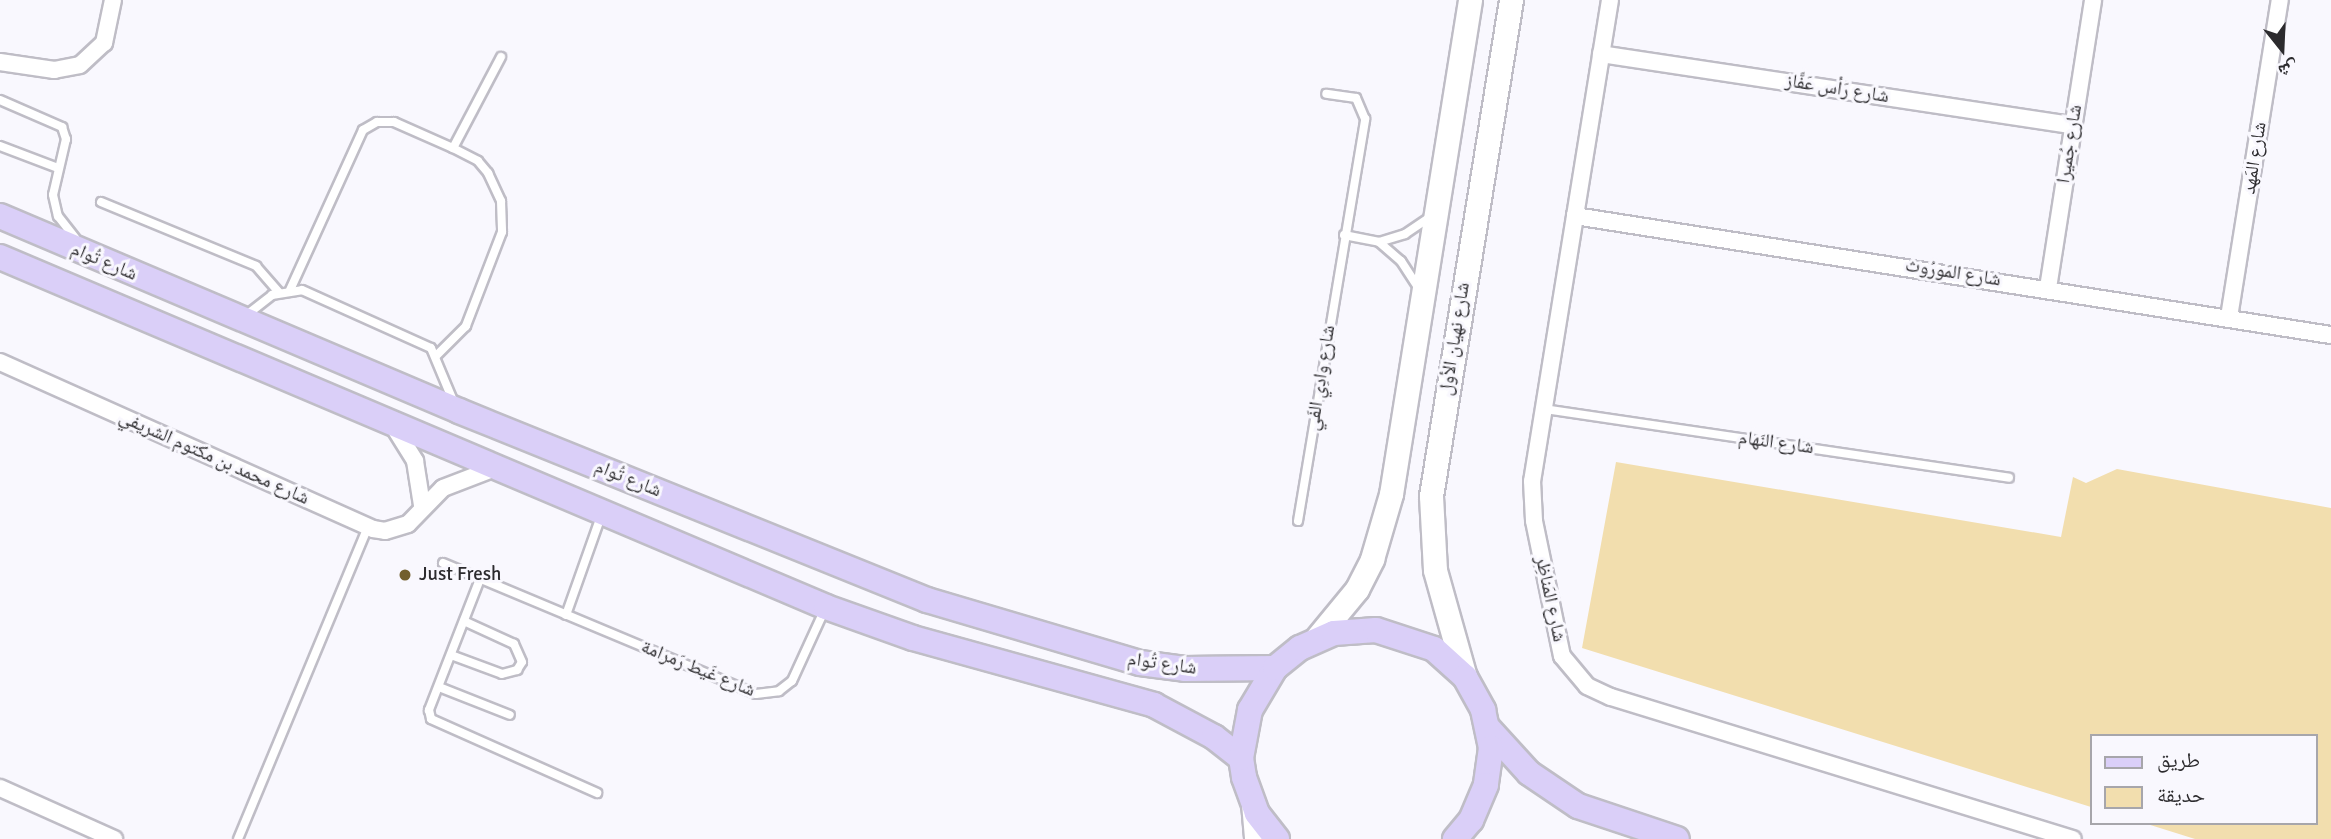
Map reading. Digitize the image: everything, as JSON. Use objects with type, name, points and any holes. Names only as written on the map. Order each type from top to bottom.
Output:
[{"type":"main road","name":"شارع نهيان الأول","points":[[1315,640],[1357,589],[1383,527],[1423,299],[1470,0]]},
{"type":"main road","name":"شارع نهيان الأول","points":[[1465,677],[1434,570],[1431,496],[1511,0]]},
{"type":"main road","name":"شارع تُوام","points":[[0,216],[90,257],[458,411],[927,600],[1140,663],[1185,669],[1275,668]]},
{"type":"main road","name":"شارع تُوام","points":[[0,257],[826,607],[914,638],[1154,705],[1195,725],[1241,758]]},
{"type":"main road","points":[[1256,839],[1253,803],[1241,758],[1250,710],[1275,668],[1315,640],[1355,630],[1396,633],[1434,649],[1465,677],[1489,729],[1529,772],[1578,806],[1676,839]]},
{"type":"main road","points":[[1455,839],[1471,820],[1486,785],[1489,729]]},
{"type":"main road","points":[[1253,803],[1277,839]]},
{"type":"street","points":[[0,62],[63,70],[88,61],[104,43],[113,0]]},
{"type":"street","name":"شارع المَناظِر","points":[[1610,0],[1532,481],[1534,521],[1562,656],[1587,685],[2073,839]]},
{"type":"street","name":"شارع جُميرا","points":[[2048,288],[2092,0]]},
{"type":"street","name":"شارع المَهد","points":[[2229,317],[2280,0]]},
{"type":"street","name":"شارع رَأس عَفَّاز","points":[[1601,54],[2073,125]]},
{"type":"street","name":"شارع المَورُوث","points":[[1575,216],[2048,288],[2331,335]]},
{"type":"street","name":"شارع محمد بن مكتوم الشريفي","points":[[0,362],[368,527],[397,529],[408,524],[422,505],[456,481],[495,468]]},
{"type":"street","points":[[393,425],[415,461],[422,505]]},
{"type":"street","points":[[0,788],[106,837]]},
{"type":"lane","points":[[453,148],[501,57]]},
{"type":"lane","name":"شارع وادِي الفَي","points":[[1298,521],[1364,113],[1351,95],[1326,94]]},
{"type":"lane","points":[[0,100],[62,127],[66,139],[53,195],[58,216],[90,257]]},
{"type":"lane","points":[[290,289],[363,130],[377,122],[394,122],[453,148],[478,160],[488,173],[501,201],[502,232],[466,326],[436,356]]},
{"type":"lane","points":[[0,146],[58,168]]},
{"type":"lane","points":[[101,202],[256,266],[279,292]]},
{"type":"lane","points":[[1379,242],[1416,228],[1437,212]]},
{"type":"lane","points":[[1345,235],[1379,242],[1401,261],[1423,299]]},
{"type":"lane","points":[[240,320],[279,292],[302,290],[426,345],[436,356],[458,411]]},
{"type":"lane","name":"شارع النَهام","points":[[1544,409],[2008,478]]},
{"type":"lane","points":[[566,615],[603,512]]},
{"type":"lane","points":[[237,839],[368,527]]},
{"type":"lane","name":"شارع غَيط رَمرامة","points":[[443,563],[764,695],[779,691],[792,681],[826,607]]},
{"type":"lane","points":[[480,579],[429,710],[433,723],[597,793]]},
{"type":"lane","points":[[451,655],[502,674],[517,670],[522,662],[514,644],[464,621]]},
{"type":"lane","points":[[439,687],[510,715]]},
{"type":"green space","points":[[1616,462],[2061,537],[2073,477],[2086,483],[2117,469],[2331,508],[2331,839],[2195,839],[2150,825],[2317,825],[2317,734],[2090,734],[2090,807],[1582,648]]},
{"type":"place","name":"Just Fresh","points":[[405,575]]}]
